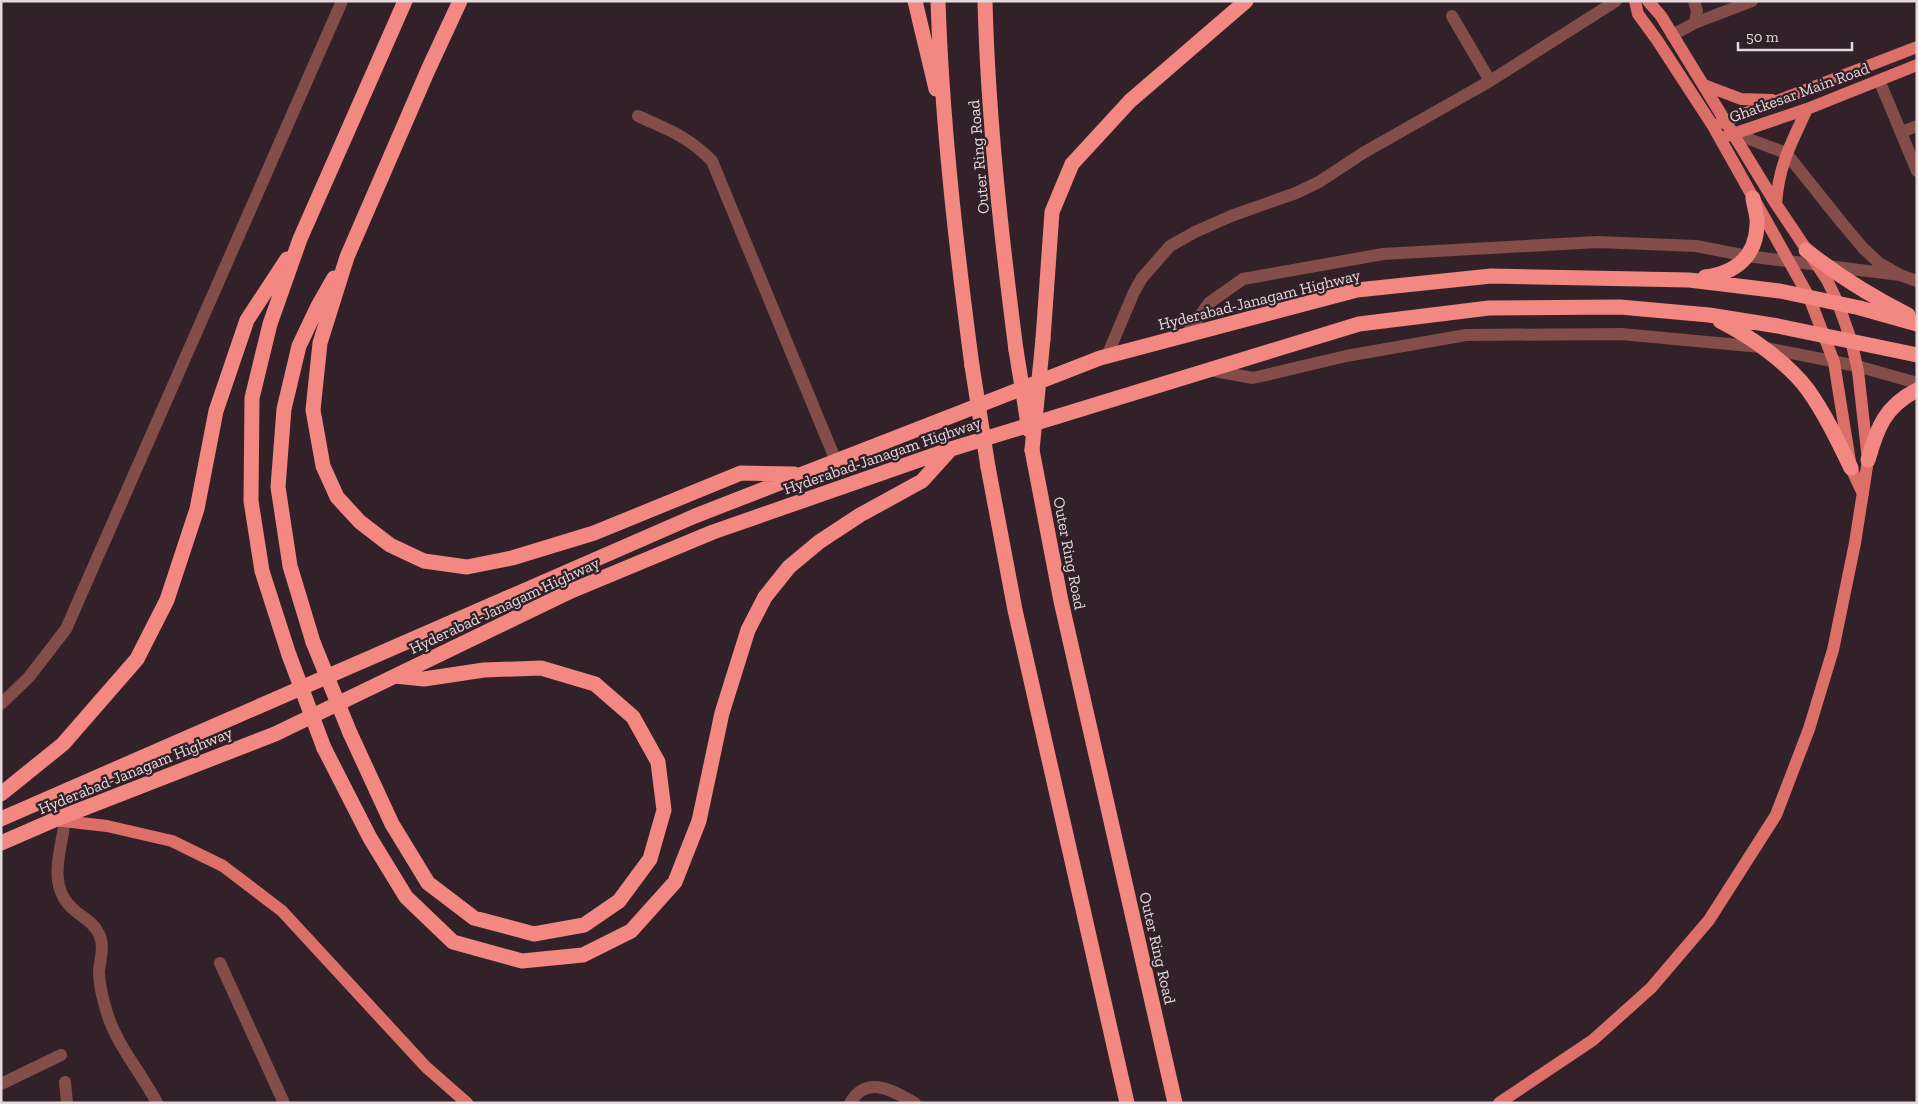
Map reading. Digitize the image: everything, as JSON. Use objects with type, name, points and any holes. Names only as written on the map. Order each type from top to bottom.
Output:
[{"type":"highway","points":[[405,1],[300,239],[270,324],[252,398],[251,501],[262,571],[289,655],[324,748],[370,838],[406,897],[453,942],[522,961],[583,955],[631,931],[675,882],[699,821],[722,713],[748,630],[765,597],[789,568],[819,542],[860,515],[922,481],[951,449]]},
{"type":"highway","points":[[460,1],[347,257],[320,343],[313,410],[323,466],[337,496],[360,522],[390,545],[424,561],[466,567],[512,558],[594,533],[741,473],[803,474]]},
{"type":"highway","points":[[914,1],[945,126]]},
{"type":"highway","name":"Outer Ring Road","points":[[938,1],[945,126],[959,267],[988,467],[1015,610],[1127,1103]]},
{"type":"highway","name":"Outer Ring Road","points":[[985,1],[996,168],[1006,272],[1032,450],[1061,602],[1175,1103]]},
{"type":"highway","points":[[1032,450],[1043,339],[1052,212],[1072,164],[1130,101],[1246,1]]},
{"type":"highway","points":[[1689,280],[1723,275],[1740,264],[1747,256],[1755,241],[1758,223],[1753,198]]},
{"type":"highway","points":[[1,794],[62,744],[137,659],[167,600],[197,509],[216,411],[247,320],[300,239]]},
{"type":"highway","points":[[1806,250],[1821,265],[1876,299],[1917,319]]},
{"type":"highway","points":[[347,257],[318,306],[299,346],[284,409],[278,487],[290,566],[313,642],[350,733],[392,824],[428,883],[474,918],[534,934],[584,926],[619,901],[650,858],[664,810],[658,762],[634,717],[595,684],[541,668],[484,670],[424,679],[394,676]]},
{"type":"highway","name":"Hyderabad-Janagam Highway","points":[[1,820],[695,516],[1107,356],[1357,290],[1491,276],[1689,280],[1765,288],[1838,303],[1917,324]]},
{"type":"highway","name":"Hyderabad-Janagam Highway","points":[[1,843],[275,734],[571,591],[713,532],[951,449],[1359,324],[1479,310],[1620,307],[1709,315],[1823,334],[1917,355]]},
{"type":"highway","points":[[1709,315],[1742,332],[1807,389],[1826,418],[1851,468]]},
{"type":"highway","points":[[1868,460],[1876,431],[1888,412],[1906,396],[1917,390]]},
{"type":"main road","points":[[1635,1],[1638,14],[1713,126],[1809,297],[1834,362],[1851,468],[1863,494]]},
{"type":"main road","points":[[1648,1],[1672,34],[1806,250]]},
{"type":"main road","name":"Ghatkesar Main Road","points":[[1713,126],[1917,47]]},
{"type":"main road","name":"Ghatkesar Main Road","points":[[1720,139],[1808,109],[1917,65]]},
{"type":"main road","points":[[1704,85],[1742,99],[1758,101],[1780,100]]},
{"type":"main road","points":[[1776,204],[1780,169],[1808,109]]},
{"type":"main road","points":[[1500,1103],[1593,1040],[1651,988],[1709,920],[1776,815],[1809,729],[1833,650],[1868,460],[1857,366],[1851,340],[1838,303],[1821,265]]},
{"type":"main road","points":[[60,821],[107,826],[172,841],[223,866],[282,911],[426,1067],[467,1103]]},
{"type":"street","points":[[1,704],[29,677],[66,629],[342,1]]},
{"type":"street","points":[[1107,356],[1134,292],[1142,278],[1170,246],[1231,216],[1296,194],[1319,182],[1363,153],[1490,81],[1616,1]]},
{"type":"street","points":[[1694,1],[1697,11],[1695,23]]},
{"type":"street","points":[[1672,34],[1752,1]]},
{"type":"street","points":[[1452,16],[1490,81]]},
{"type":"street","points":[[1879,80],[1917,171]]},
{"type":"street","points":[[638,116],[681,135],[697,145],[712,161],[836,461]]},
{"type":"street","points":[[1901,132],[1917,126]]},
{"type":"street","points":[[1733,134],[1786,153],[1863,248],[1879,263],[1900,275],[1917,281]]},
{"type":"street","points":[[1185,336],[1209,303],[1243,279],[1383,254],[1598,242],[1696,246],[1747,256],[1900,275]]},
{"type":"street","points":[[1208,370],[1253,378],[1346,356],[1466,335],[1621,334],[1761,347],[1857,366],[1917,383]]},
{"type":"street","points":[[60,821],[57,872],[62,895],[71,908],[95,927],[99,934],[102,944],[100,981],[107,1014],[117,1037],[153,1102]]},
{"type":"street","points":[[220,963],[284,1103]]},
{"type":"street","points":[[1,1084],[61,1055]]},
{"type":"street","points":[[65,1082],[67,1103]]},
{"type":"street","points":[[850,1103],[861,1091],[873,1086],[882,1087],[915,1103]]}]
